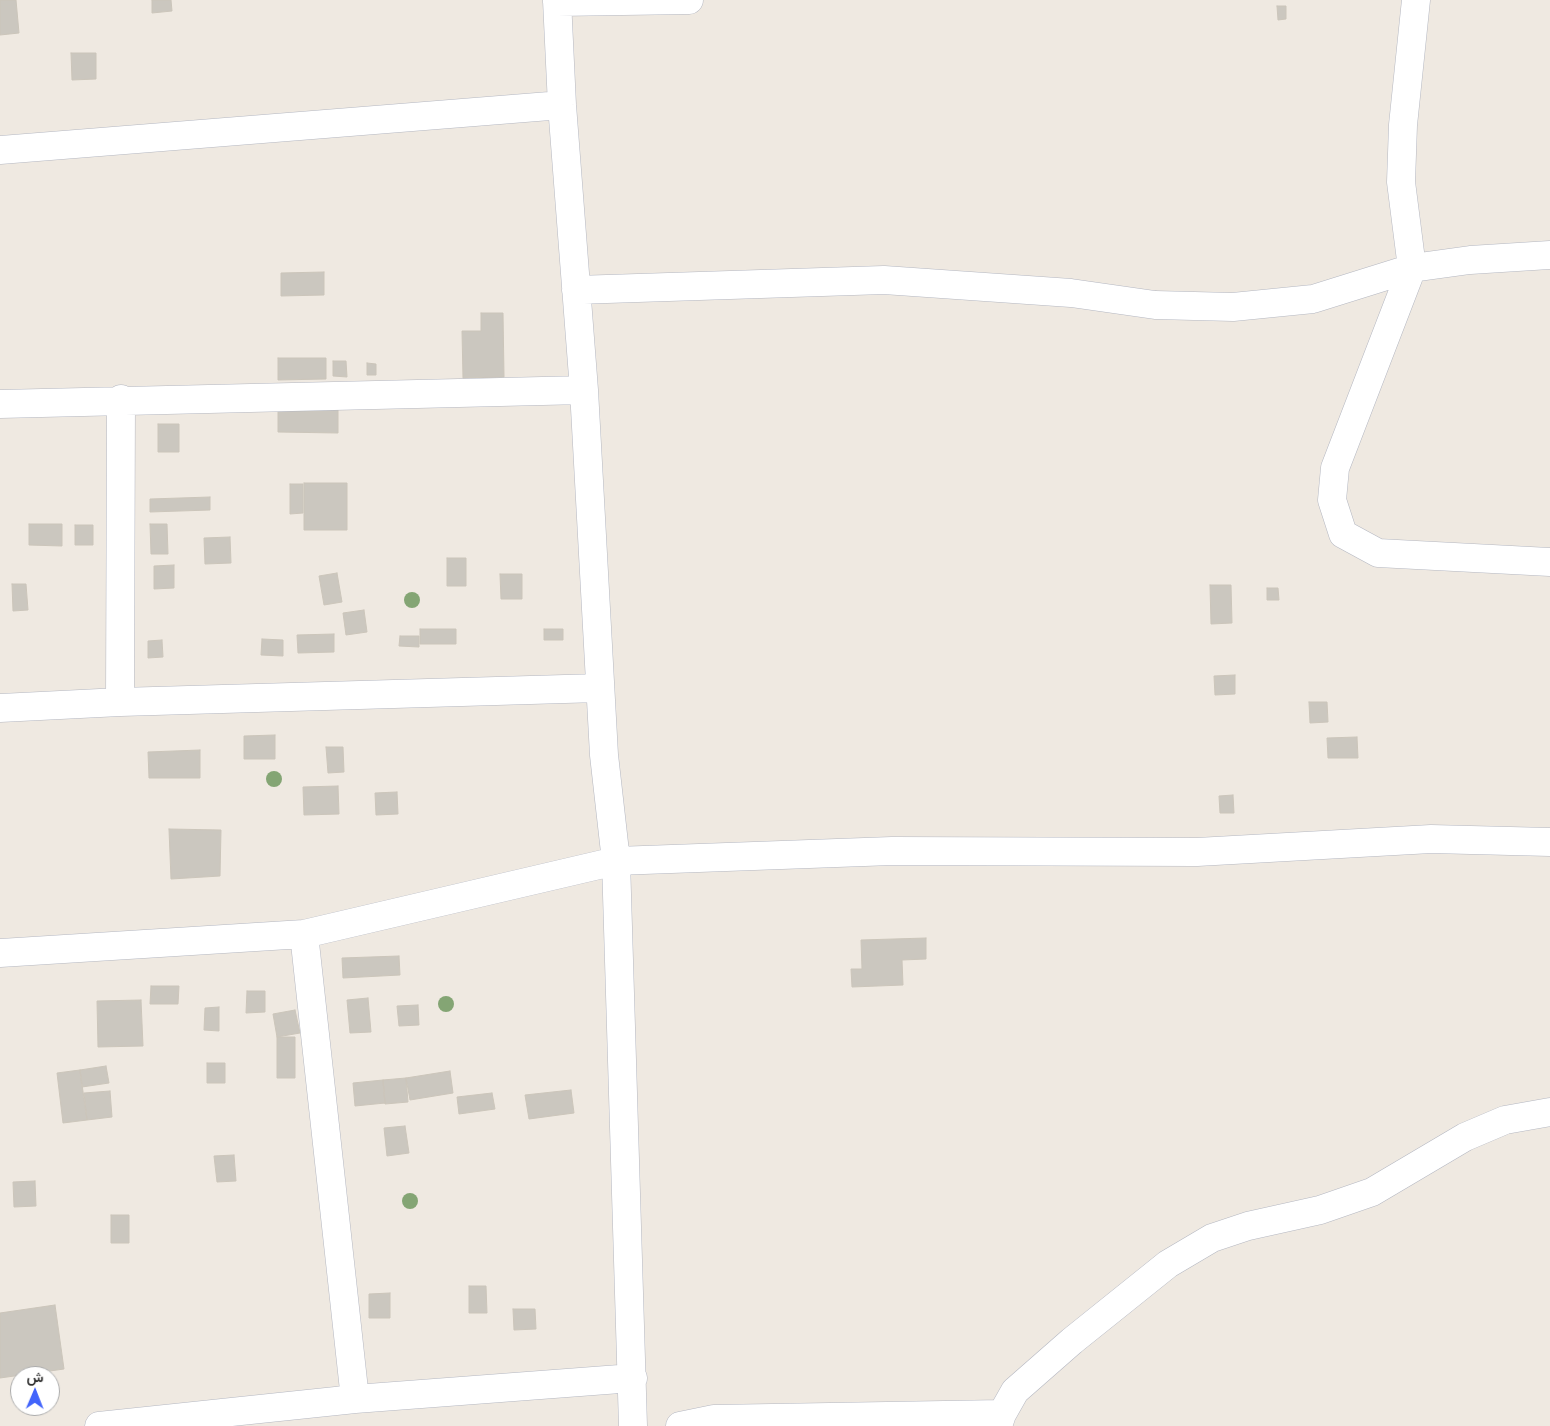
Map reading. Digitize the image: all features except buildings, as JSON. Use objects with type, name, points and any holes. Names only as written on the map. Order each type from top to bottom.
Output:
[{"type":"street","points":[[633,1426],[616,861],[604,755],[599,688],[584,390],[562,105],[557,1],[689,0]]},
{"type":"street","points":[[1416,0],[1403,125],[1401,182],[1412,268],[1335,468],[1332,500],[1343,534],[1378,553],[1550,562]]},
{"type":"street","points":[[0,150],[562,105]]},
{"type":"street","points":[[576,290],[884,280],[1071,293],[1155,305],[1233,307],[1313,299],[1412,268],[1470,260],[1550,255]]},
{"type":"street","points":[[0,404],[584,390]]},
{"type":"street","points":[[120,702],[121,400]]},
{"type":"street","points":[[0,708],[120,702],[599,688]]},
{"type":"street","points":[[0,953],[304,934],[616,861],[892,851],[1197,852],[1431,839],[1550,842]]},
{"type":"street","points":[[304,934],[355,1399]]},
{"type":"street","points":[[680,1426],[714,1419],[1000,1420],[1016,1391],[1072,1341],[1168,1264],[1212,1238],[1248,1226],[1320,1210],[1372,1192],[1465,1137],[1505,1120],[1550,1112]]},
{"type":"street","points":[[99,1426],[355,1399],[633,1378]]}]
